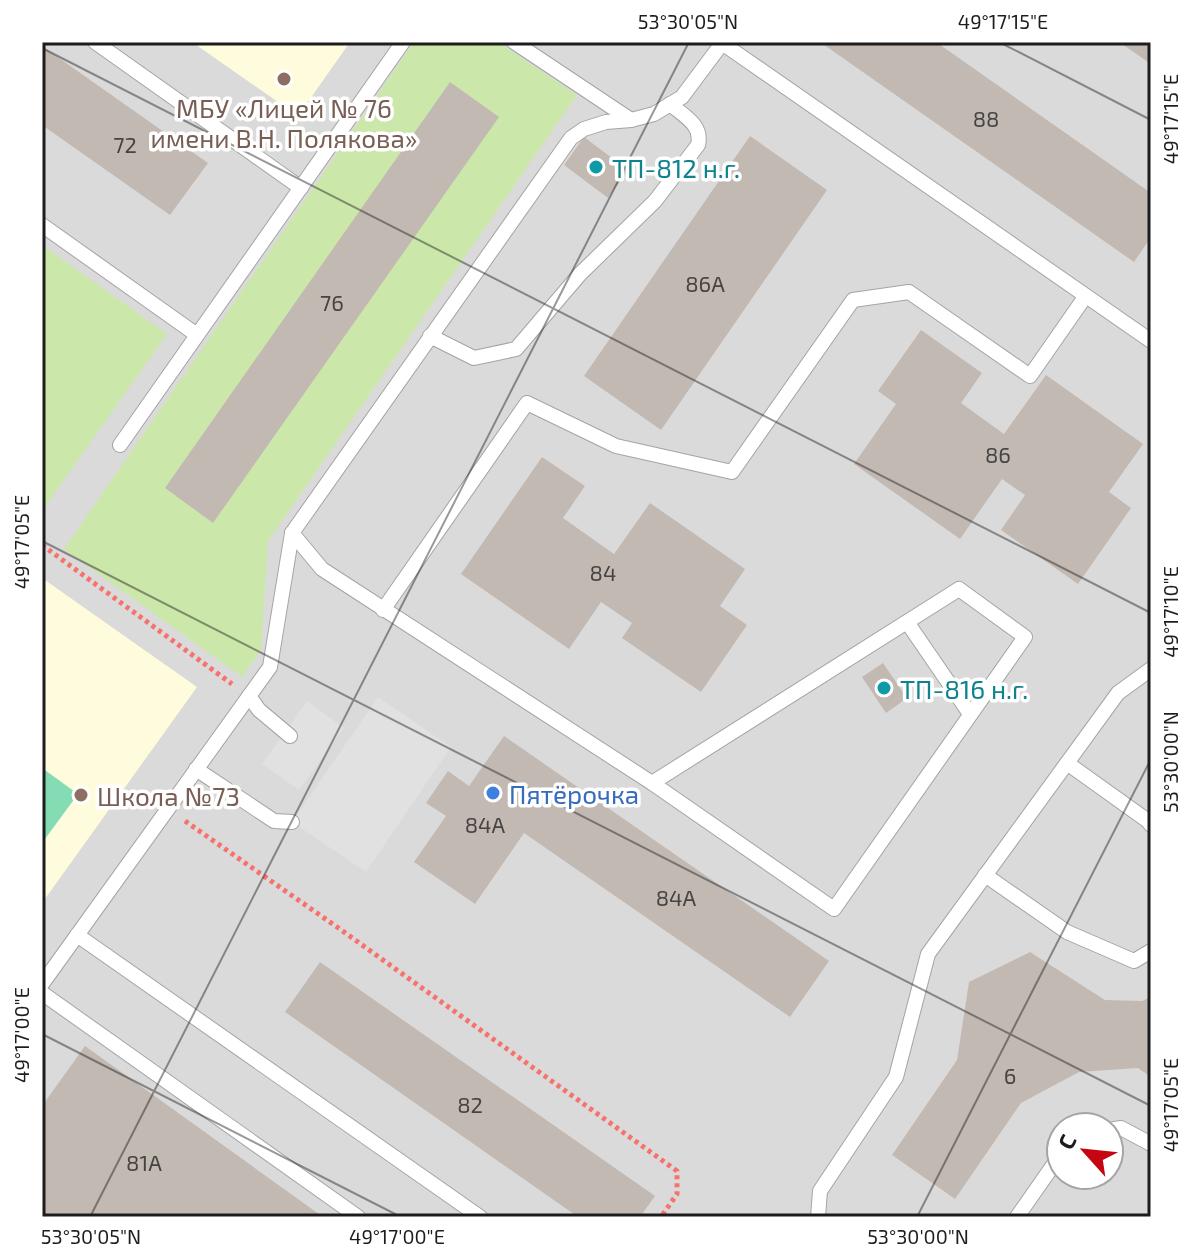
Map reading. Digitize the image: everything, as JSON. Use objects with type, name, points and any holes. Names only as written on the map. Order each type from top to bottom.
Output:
[{"type":"lane","points":[[95,42],[301,188]]},
{"type":"lane","points":[[120,445],[403,42]]},
{"type":"lane","points":[[514,42],[631,120]]},
{"type":"lane","points":[[42,984],[270,667],[292,533],[571,138],[584,129],[606,122],[654,114],[682,97],[722,43],[1151,341]]},
{"type":"lane","points":[[430,336],[474,358],[516,349],[580,274],[655,201],[698,145],[700,135],[697,127],[670,104]]},
{"type":"lane","points":[[42,225],[197,335]]},
{"type":"lane","points":[[383,610],[527,403],[616,446],[732,472],[853,300],[909,292],[1030,376],[1085,297]]},
{"type":"lane","points":[[292,533],[322,569],[652,783],[834,909],[1025,637],[959,589],[652,783]]},
{"type":"lane","points":[[907,622],[970,714]]},
{"type":"lane","points":[[818,1217],[820,1191],[896,1077],[928,954],[1118,693],[1151,669]]},
{"type":"lane","points":[[249,696],[259,710],[290,736]]},
{"type":"lane","points":[[1067,763],[1151,825]]},
{"type":"lane","points":[[196,769],[274,821],[292,822]]},
{"type":"lane","points":[[985,875],[1067,932],[1134,961],[1151,951]]},
{"type":"lane","points":[[77,935],[480,1217]]},
{"type":"lane","points":[[42,993],[358,1217]]},
{"type":"lane","points":[[1125,1130],[1151,1144]]},
{"type":"lane","points":[[1017,1217],[1045,1177]]},
{"type":"path","points":[[42,545],[249,696]]},
{"type":"path","points":[[182,818],[677,1171],[677,1194],[661,1217]]},
{"type":"shaded area","points":[[42,42],[1151,42],[1151,1217],[42,1217]]},
{"type":"shaded area","name":"МБУ «Лицей № 76 имени В.Н. Полякова»","points":[[192,42],[350,42],[298,116]]},
{"type":"shaded area","name":"Школа №73","points":[[42,578],[197,687],[42,903]]},
{"type":"shaded area","points":[[378,697],[451,747],[366,872],[292,822]]},
{"type":"shaded area","points":[[307,701],[344,728],[299,790],[262,764]]},
{"type":"green space","points":[[414,42],[498,42],[577,95],[268,541],[261,650],[242,677],[64,549]]},
{"type":"green space","points":[[42,245],[167,334],[42,511]]},
{"type":"green space","points":[[42,768],[78,794],[42,843]]},
{"type":"building","points":[[820,42],[936,42],[1151,193],[1151,237],[1134,262]]},
{"type":"building","points":[[1119,42],[1151,42],[1151,64]]},
{"type":"building","points":[[42,46],[208,163],[170,215],[42,125]]},
{"type":"building","points":[[450,82],[499,117],[213,523],[165,488]]},
{"type":"building","points":[[750,136],[827,190],[661,430],[584,376]]},
{"type":"building","name":"ТП-812 н.г.","points":[[584,137],[628,170],[608,198],[564,165]]},
{"type":"building","points":[[921,330],[982,373],[961,403],[1004,434],[1046,375],[1143,444],[1109,492],[1131,508],[1078,584],[1001,530],[1025,495],[1002,479],[960,539],[854,464],[896,404],[878,391]]},
{"type":"building","points":[[542,457],[585,486],[563,518],[614,554],[650,503],[745,569],[720,606],[747,625],[701,692],[622,638],[632,623],[601,602],[569,649],[461,574]]},
{"type":"building","name":"ТП-816 н.г.","points":[[883,663],[907,698],[886,713],[862,677]]},
{"type":"building","points":[[504,736],[829,961],[790,1017],[524,833],[475,904],[414,862],[446,816],[426,803],[448,771],[469,786]]},
{"type":"building","points":[[1030,952],[1105,1000],[1142,1001],[1151,997],[1151,1077],[1138,1068],[1079,1072],[1021,1103],[955,1199],[892,1155],[957,1060],[969,982]]},
{"type":"building","points":[[320,962],[655,1196],[640,1217],[578,1217],[285,1012]]},
{"type":"building","points":[[85,1046],[323,1217],[42,1217],[42,1106]]},
{"type":"place","name":"МБУ «Лицей № 76 имени В.Н. Полякова»","points":[[284,79]]},
{"type":"place","name":"ТП-812 н.г.","points":[[596,167]]},
{"type":"place","name":"ТП-816 н.г.","points":[[884,688]]},
{"type":"place","name":"Пятёрочка","points":[[493,793]]},
{"type":"place","name":"Школа №73","points":[[81,795]]}]
